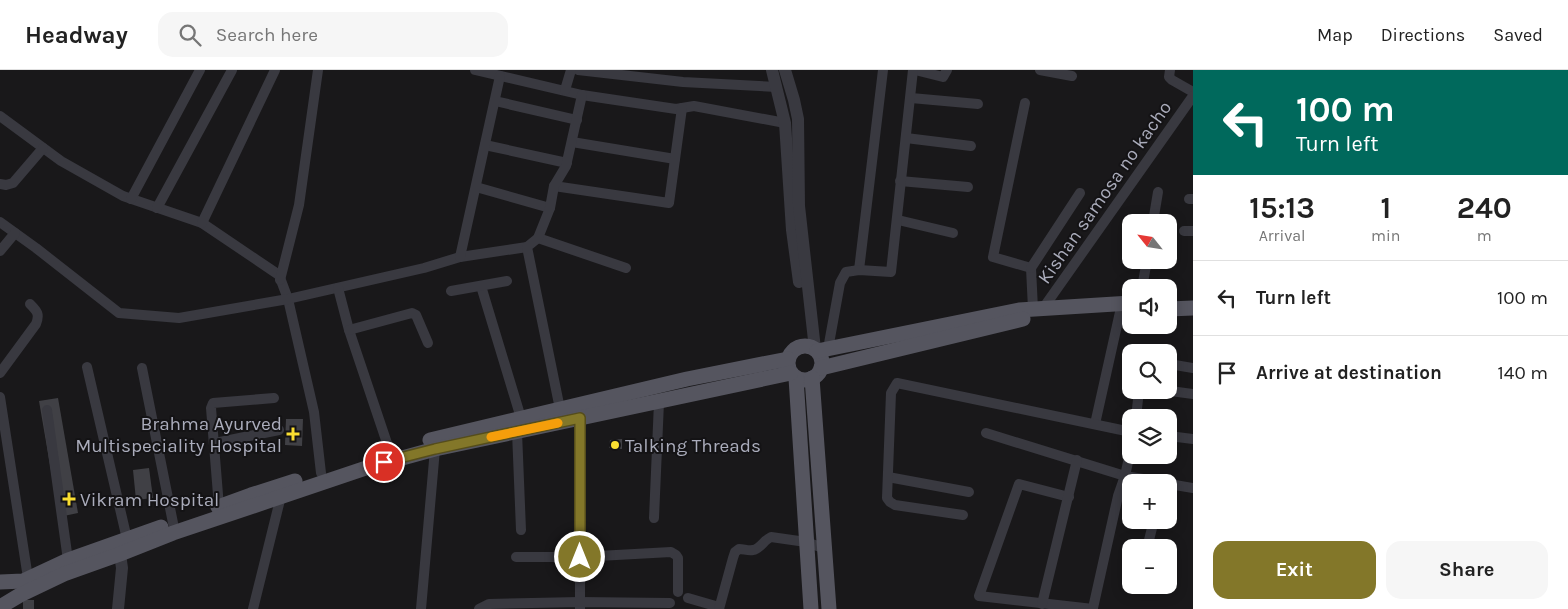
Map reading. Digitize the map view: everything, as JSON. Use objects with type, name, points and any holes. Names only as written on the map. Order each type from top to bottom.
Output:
[{"type":"main road","points":[[1177,301],[1193,300]]},
{"type":"main road","points":[[811,609],[792,370],[793,350],[801,346],[816,349],[1038,308],[1122,308]]},
{"type":"main road","points":[[0,607],[64,574],[173,533],[366,468],[519,425],[560,409],[687,378],[792,370],[803,380],[816,373],[1021,320],[1122,308]]},
{"type":"main road","points":[[1177,309],[1193,308]]},
{"type":"main road","points":[[816,349],[822,362],[816,373],[829,609]]},
{"type":"main road","points":[[0,593],[68,560],[250,495],[430,440],[519,425],[580,418],[658,402],[792,370]]},
{"type":"main road","points":[[0,582],[26,580]]},
{"type":"street","points":[[131,199],[200,70]]},
{"type":"street","points":[[157,208],[232,70]]},
{"type":"street","points":[[202,223],[275,70]]},
{"type":"street","points":[[280,280],[298,205],[318,70]]},
{"type":"street","points":[[475,70],[500,76],[521,75],[582,95],[676,109],[694,106],[785,123]]},
{"type":"street","points":[[565,90],[571,70]]},
{"type":"street","points":[[578,70],[683,82],[777,87]]},
{"type":"street","points":[[772,70],[785,123],[792,230],[805,334],[816,349]]},
{"type":"street","points":[[785,70],[798,119],[799,206],[816,349]]},
{"type":"street","points":[[859,270],[883,70]]},
{"type":"street","points":[[816,349],[840,283],[846,272],[859,270],[891,272],[914,70],[943,77],[947,70]]},
{"type":"street","points":[[1040,70],[1072,76]]},
{"type":"street","points":[[1170,70],[1172,80],[1193,92]]},
{"type":"street","points":[[460,257],[500,76]]},
{"type":"street","points":[[0,222],[119,313],[178,318],[288,299],[424,268],[460,257],[527,247],[538,238],[550,208],[554,186],[567,163],[582,95]]},
{"type":"street","name":"Kishan samosa no kacho","points":[[1038,308],[1193,96]]},
{"type":"street","points":[[911,98],[978,104]]},
{"type":"street","points":[[494,101],[577,120]]},
{"type":"street","points":[[1025,103],[994,257],[1031,268]]},
{"type":"street","points":[[554,186],[670,203],[682,108]]},
{"type":"street","points":[[0,116],[61,160],[123,196],[202,223],[279,275],[288,299],[314,412],[321,473]]},
{"type":"street","points":[[906,138],[971,146]]},
{"type":"street","points":[[572,142],[675,159]]},
{"type":"street","points":[[485,145],[567,163]]},
{"type":"street","points":[[0,184],[6,185],[13,182],[44,148]]},
{"type":"street","points":[[900,181],[968,187]]},
{"type":"street","points":[[476,187],[550,208]]},
{"type":"street","points":[[1154,214],[1158,192]]},
{"type":"street","points":[[1038,308],[1031,268],[1080,193]]},
{"type":"street","points":[[898,220],[953,233]]},
{"type":"street","points":[[0,251],[15,233]]},
{"type":"street","points":[[538,238],[626,268]]},
{"type":"street","points":[[527,247],[560,409]]},
{"type":"street","points":[[451,291],[507,281]]},
{"type":"street","points":[[481,286],[519,425],[521,530]]},
{"type":"street","points":[[338,288],[349,330],[390,452]]},
{"type":"street","points":[[0,373],[36,324],[38,312],[30,304]]},
{"type":"street","points":[[349,330],[412,313],[416,315],[428,343]]},
{"type":"street","points":[[1095,424],[1122,323]]},
{"type":"street","points":[[1177,365],[1193,368]]},
{"type":"street","points":[[87,367],[128,539]]},
{"type":"street","points":[[142,368],[173,523]]},
{"type":"street","points":[[963,515],[895,505],[887,498],[891,393],[898,383],[1122,430]]},
{"type":"street","points":[[1177,392],[1193,394]]},
{"type":"street","points":[[0,397],[26,580]]},
{"type":"street","points":[[219,507],[211,408],[214,403],[274,398]]},
{"type":"street","points":[[654,518],[658,402]]},
{"type":"street","points":[[47,410],[68,560]]},
{"type":"street","points":[[580,418],[580,605]]},
{"type":"street","points":[[215,443],[279,430]]},
{"type":"street","points":[[986,433],[1122,475]]},
{"type":"street","points":[[1177,437],[1193,439]]},
{"type":"street","points":[[421,609],[435,449]]},
{"type":"street","points":[[1042,604],[1077,460]]},
{"type":"street","points":[[888,478],[969,492]]},
{"type":"street","points":[[1069,497],[1019,484],[979,596],[1093,609],[1122,485]]},
{"type":"street","points":[[1177,485],[1193,488]]},
{"type":"street","points":[[253,609],[281,496]]},
{"type":"street","points":[[688,598],[719,608],[736,552],[739,549],[753,550],[758,548],[766,539],[771,537],[806,542],[826,549]]},
{"type":"street","points":[[516,556],[580,557],[671,552],[678,558],[678,592]]},
{"type":"street","points":[[118,609],[122,568],[120,554]]},
{"type":"street","points":[[479,609],[489,604],[580,605],[670,603]]},
{"type":"building","points":[[58,398],[78,513],[59,517],[39,401]]},
{"type":"building","points":[[286,419],[303,419],[302,446],[285,445]]},
{"type":"building","name":"Talking Threads","points":[[622,439],[622,449],[609,448],[610,440]]},
{"type":"building","points":[[149,468],[153,498],[136,500],[133,470]]},
{"type":"building","points":[[23,600],[34,600],[34,609],[23,609]]},
{"type":"slow traffic","points":[[491,437],[558,423]]},
{"type":"place","name":"Brahma Ayurved Multispeciality Hospital","points":[[293,434]]},
{"type":"place","name":"Talking Threads","points":[[615,445]]},
{"type":"place","name":"Vikram Hospital","points":[[69,499]]},
{"type":"route","points":[[384,462],[435,449],[580,418],[580,557]]}]
